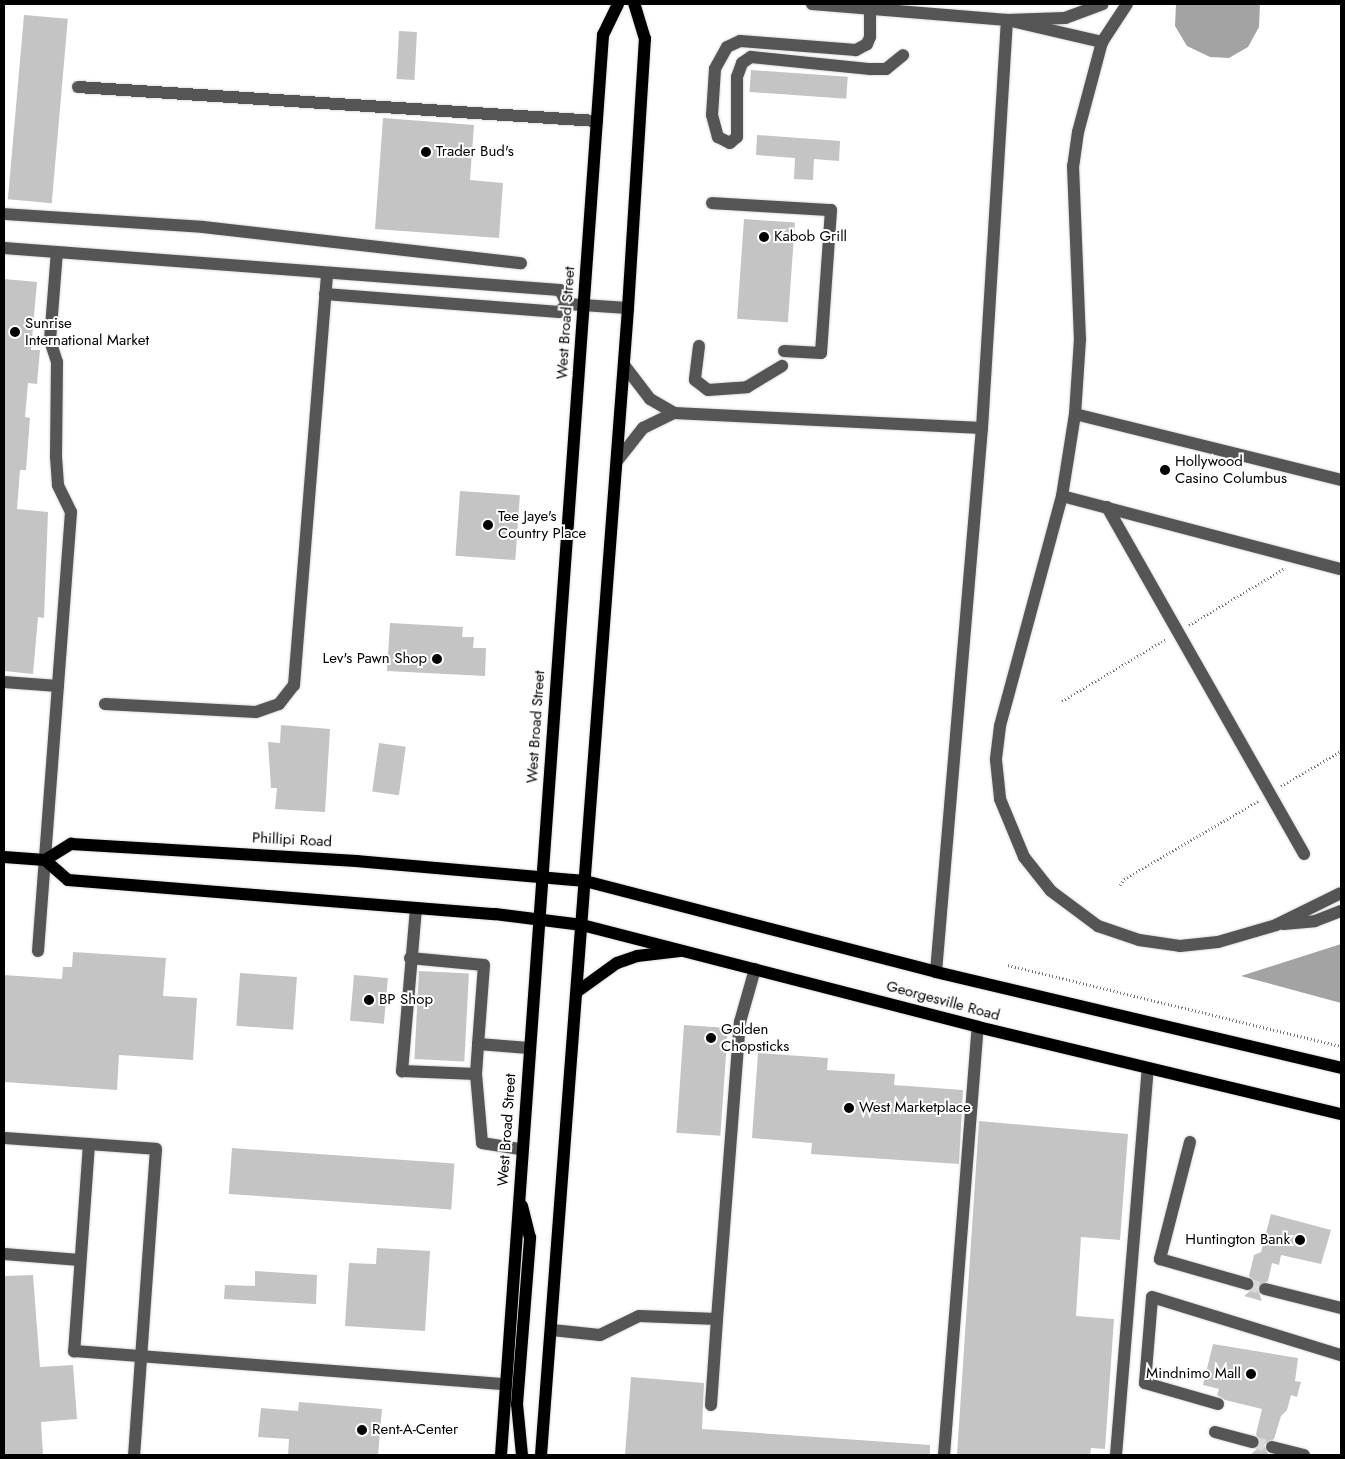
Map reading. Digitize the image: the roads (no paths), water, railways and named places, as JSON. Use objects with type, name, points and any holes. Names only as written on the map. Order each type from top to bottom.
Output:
[{"type":"main road","name":"West Broad Street","points":[[501,1455],[521,1149],[596,121],[603,35],[618,4]]},
{"type":"main road","points":[[541,1455],[578,991],[628,308],[645,39],[634,4]]},
{"type":"main road","name":"Phillipi Road","points":[[45,860],[71,844],[313,858],[541,876]]},
{"type":"main road","points":[[4,857],[45,860],[68,880],[538,919]]},
{"type":"main road","name":"Georgesville Road","points":[[541,876],[586,881],[936,972],[1341,1068]]},
{"type":"main road","name":"Georgesville Road","points":[[538,919],[582,925],[685,950],[978,1027],[1341,1114]]},
{"type":"main road","points":[[578,991],[616,963],[638,956],[685,950]]},
{"type":"main road","points":[[519,1191],[530,1238],[517,1404],[522,1455]]},
{"type":"lane","points":[[812,4],[1007,20],[1065,18],[1103,4]]},
{"type":"lane","points":[[1128,4],[1102,42],[1078,132],[1073,166],[1080,339],[1075,414],[1062,496],[1000,726],[996,760],[1000,799],[1015,840],[1036,875],[1067,906],[1098,926],[1139,940],[1180,946],[1218,942],[1276,925],[1341,893]]},
{"type":"lane","points":[[870,9],[870,37],[867,44],[856,50],[740,41],[727,47],[715,69],[712,115],[718,137],[730,143],[737,137],[737,77],[742,63],[752,56],[870,69],[886,69],[903,55]]},
{"type":"lane","points":[[1007,20],[1102,42]]},
{"type":"lane","points":[[936,972],[982,428],[1007,20]]},
{"type":"lane","points":[[78,87],[596,121]]},
{"type":"lane","points":[[712,203],[832,210],[822,353],[784,351]]},
{"type":"lane","points":[[4,214],[204,227],[521,263]]},
{"type":"lane","points":[[4,248],[560,290],[567,304]]},
{"type":"lane","points":[[38,951],[71,512],[58,485],[56,457],[56,362],[50,340],[57,252]]},
{"type":"lane","points":[[105,704],[256,712],[279,704],[294,685],[327,273]]},
{"type":"lane","points":[[325,294],[559,312],[567,304],[628,308]]},
{"type":"lane","points":[[699,346],[695,380],[708,390],[747,387],[782,366]]},
{"type":"lane","points":[[624,365],[650,398],[674,413]]},
{"type":"lane","points":[[617,461],[643,428],[674,413],[982,428]]},
{"type":"lane","points":[[1075,414],[1341,480]]},
{"type":"lane","points":[[1062,496],[1341,569]]},
{"type":"lane","points":[[1106,507],[1304,854]]},
{"type":"lane","points":[[4,682],[58,686]]},
{"type":"lane","points":[[416,908],[410,958],[402,1071],[476,1074]]},
{"type":"lane","points":[[1276,925],[1315,921],[1341,911]]},
{"type":"lane","points":[[410,958],[484,965],[476,1074],[482,1143],[521,1149]]},
{"type":"lane","points":[[711,1404],[740,1022],[755,969]]},
{"type":"lane","points":[[944,1455],[978,1027]]},
{"type":"lane","points":[[478,1044],[529,1048]]},
{"type":"lane","points":[[1116,1455],[1148,1068]]},
{"type":"lane","points":[[4,1138],[156,1149],[134,1455]]},
{"type":"lane","points":[[1190,1142],[1160,1259],[1247,1284]]},
{"type":"lane","points":[[89,1144],[74,1351],[506,1384]]},
{"type":"lane","points":[[4,1254],[80,1260]]},
{"type":"lane","points":[[1265,1289],[1341,1308]]},
{"type":"lane","points":[[1218,1404],[1145,1383],[1152,1297],[1341,1355]]},
{"type":"lane","points":[[552,1330],[600,1335],[639,1316],[717,1319]]},
{"type":"lane","points":[[1215,1432],[1253,1442]]},
{"type":"lane","points":[[1272,1447],[1304,1455]]},
{"type":"tunnel","points":[[1247,1284],[1265,1289]]},
{"type":"tunnel","points":[[1253,1442],[1272,1447]]},
{"type":"place","name":"Trader Bud's","points":[[426,152]]},
{"type":"place","name":"Kabob Grill","points":[[764,237]]},
{"type":"place","name":"Sunrise International Market","points":[[15,332]]},
{"type":"place","name":"Hollywood Casino Columbus","points":[[1165,470]]},
{"type":"place","name":"Tee Jaye's Country Place","points":[[488,525]]},
{"type":"place","name":"Lev's Pawn Shop","points":[[437,659]]},
{"type":"place","name":"BP Shop","points":[[369,1000]]},
{"type":"place","name":"Golden Chopsticks","points":[[711,1038]]},
{"type":"place","name":"West Marketplace","points":[[849,1108]]},
{"type":"place","name":"Huntington Bank","points":[[1300,1240]]},
{"type":"place","name":"Mindnimo Mall","points":[[1251,1374]]},
{"type":"place","name":"Rent-A-Center","points":[[362,1430]]}]
